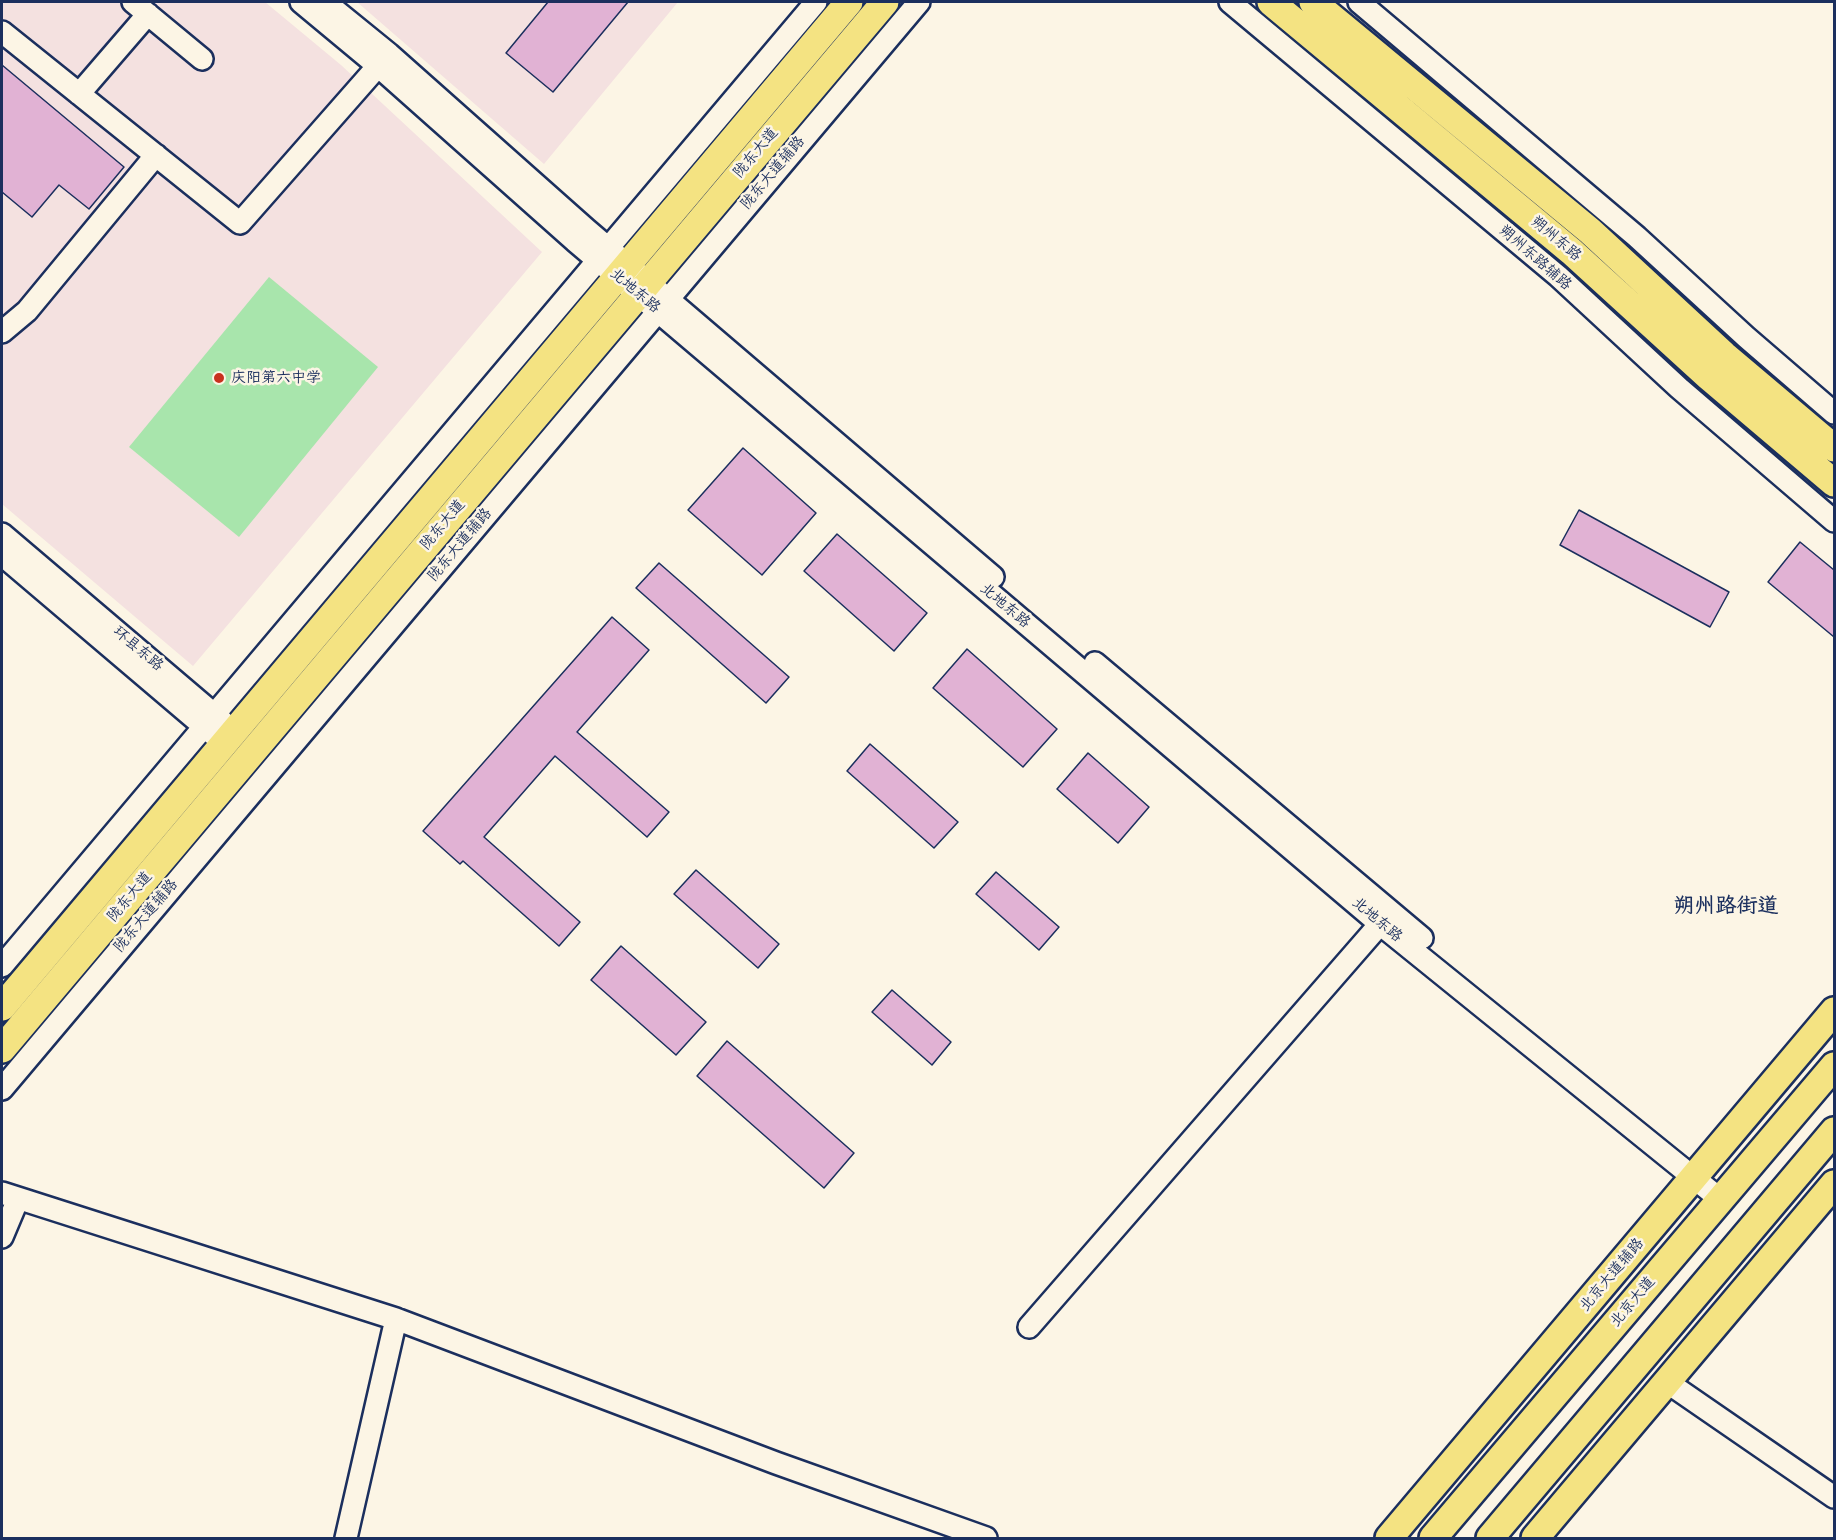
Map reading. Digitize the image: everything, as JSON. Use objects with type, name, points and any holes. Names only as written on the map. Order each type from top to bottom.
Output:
[{"type":"main road","name":"陇东大道","points":[[2,1049],[613,262],[849,2]]},
{"type":"main road","name":"陇东大道","points":[[2,1007],[653,296],[885,2]]},
{"type":"main road","name":"朔州东路","points":[[1271,2],[1572,252],[1708,377],[1834,483]]},
{"type":"main road","name":"朔州东路","points":[[1313,2],[1590,231],[1724,355],[1834,448]]},
{"type":"main road","name":"北京大道辅路","points":[[1389,1539],[1834,1011]]},
{"type":"main road","name":"北京大道","points":[[1433,1539],[1834,1066]]},
{"type":"main road","points":[[1490,1539],[1834,1131]]},
{"type":"main road","points":[[1535,1539],[1834,1184]]},
{"type":"main road","points":[[1522,1432],[1556,1459]]},
{"type":"street","name":"北地东路","points":[[301,2],[1698,1173]]},
{"type":"street","name":"北地东路","points":[[325,2],[389,54],[613,262]]},
{"type":"street","points":[[613,262],[816,2]]},
{"type":"street","name":"陇东大道辅路","points":[[653,296],[919,2]]},
{"type":"street","name":"朔州东路辅路","points":[[1230,2],[1557,276],[1679,388],[1834,521]]},
{"type":"street","points":[[1359,2],[1637,237],[1746,337],[1834,412]]},
{"type":"street","points":[[79,93],[141,8],[202,59]]},
{"type":"street","points":[[2,32],[240,223],[378,66]]},
{"type":"street","points":[[2,332],[27,311],[156,155]]},
{"type":"street","name":"北地东路","points":[[653,296],[1380,924],[1725,1194]]},
{"type":"street","name":"环县东路","points":[[2,534],[239,746]]},
{"type":"street","name":"环县东路","points":[[2,555],[239,746]]},
{"type":"street","points":[[2,966],[239,746]]},
{"type":"street","name":"陇东大道辅路","points":[[2,1089],[239,746]]},
{"type":"street","points":[[1029,1328],[1380,924]]},
{"type":"street","points":[[2,1237],[10,1196],[396,1318],[776,1463],[986,1539]]},
{"type":"street","points":[[346,1539],[396,1318]]},
{"type":"street","points":[[1667,1382],[1834,1497]]},
{"type":"shaded area","name":"庆阳第六中学","points":[[2,2],[265,2],[341,65],[542,252],[193,666],[2,504]]},
{"type":"shaded area","points":[[357,2],[678,2],[544,164]]},
{"type":"green space","points":[[269,277],[378,367],[239,537],[129,447]]},
{"type":"building","points":[[548,2],[628,2],[553,92],[506,53]]},
{"type":"building","points":[[2,65],[124,167],[89,209],[59,185],[32,217],[2,192]]},
{"type":"building","points":[[743,448],[816,513],[762,575],[688,510]]},
{"type":"building","points":[[1579,510],[1729,592],[1710,627],[1560,545]]},
{"type":"building","points":[[837,534],[927,613],[894,651],[804,571]]},
{"type":"building","points":[[1800,542],[1834,570],[1834,637],[1768,582]]},
{"type":"building","points":[[659,563],[789,677],[766,703],[636,588]]},
{"type":"building","points":[[612,617],[649,650],[577,732],[669,812],[647,837],[555,756],[484,837],[580,922],[559,946],[463,861],[460,864],[423,831]]},
{"type":"building","points":[[967,649],[1057,729],[1023,767],[933,688]]},
{"type":"building","points":[[870,744],[958,822],[934,848],[847,771]]},
{"type":"building","points":[[1088,753],[1149,807],[1118,843],[1057,789]]},
{"type":"building","points":[[696,870],[779,944],[758,968],[674,894]]},
{"type":"building","points":[[996,872],[1059,927],[1039,950],[976,894]]},
{"type":"building","points":[[621,946],[706,1022],[676,1055],[591,980]]},
{"type":"building","points":[[892,990],[951,1042],[932,1065],[872,1012]]},
{"type":"building","points":[[727,1041],[854,1153],[824,1188],[697,1076]]},
{"type":"place","name":"庆阳第六中学","points":[[219,378]]},
{"type":"district","name":"朔州路街道","points":[[1726,907]]}]
